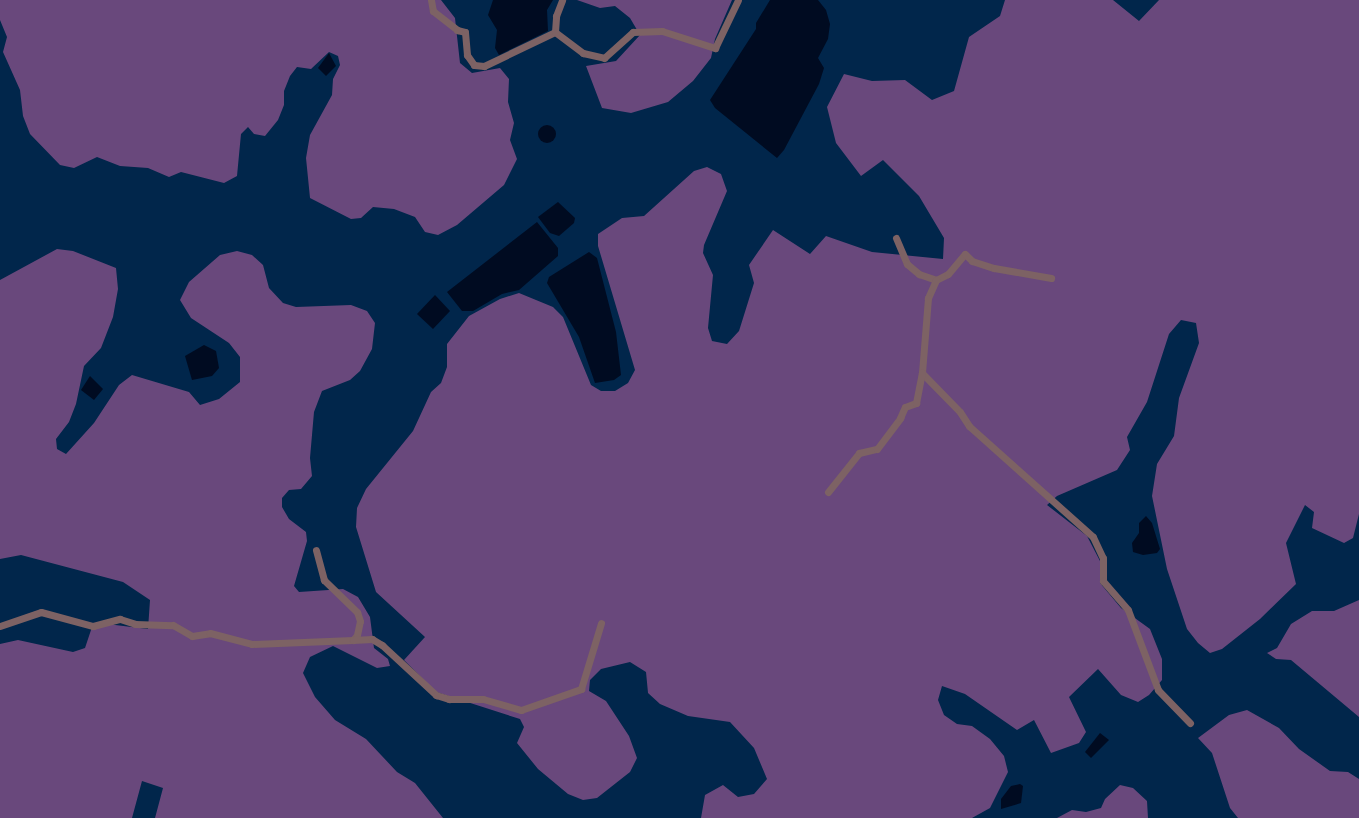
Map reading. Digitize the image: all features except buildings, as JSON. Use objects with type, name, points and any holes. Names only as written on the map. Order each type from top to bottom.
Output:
[{"type":"street","points":[[431,0],[433,11],[457,30],[465,32],[467,56],[474,65],[484,66],[509,57],[555,32]]},
{"type":"street","points":[[555,32],[556,16],[562,0]]},
{"type":"street","points":[[555,32],[582,53],[604,58],[632,32],[662,31],[715,48],[738,0]]},
{"type":"street","points":[[896,238],[907,264],[918,274],[936,280],[948,274],[965,254],[972,261],[994,268],[1051,278]]},
{"type":"street","points":[[828,492],[858,453],[877,449],[900,418],[905,407],[916,403],[922,373],[925,316],[936,280]]},
{"type":"street","points":[[922,373],[960,412],[969,426],[1093,537],[1103,558],[1103,581],[1128,610],[1158,690],[1190,724]]},
{"type":"street","points":[[316,550],[324,580],[357,612],[360,621],[357,635],[352,640]]},
{"type":"street","points":[[0,626],[42,612],[93,626],[120,619],[135,624],[173,625],[192,636],[210,633],[252,644],[372,639],[382,645],[436,695],[449,700],[483,699],[521,710],[581,689],[601,623]]},
{"type":"shaded area","points":[[0,0],[441,0],[455,18],[460,63],[472,73],[500,68],[509,79],[508,102],[514,123],[510,140],[517,159],[504,185],[457,225],[438,235],[425,232],[415,217],[394,209],[373,207],[361,218],[351,219],[310,198],[306,158],[310,135],[332,95],[333,79],[340,65],[338,56],[329,52],[311,69],[297,67],[290,76],[284,91],[284,105],[278,120],[265,136],[254,134],[248,127],[241,134],[237,176],[224,183],[181,172],[169,177],[148,168],[120,166],[97,157],[74,168],[60,165],[30,134],[23,116],[20,90],[3,52],[7,37],[0,20]]},
{"type":"shaded area","points":[[577,0],[732,0],[715,39],[711,58],[693,81],[668,102],[631,113],[602,108],[586,66],[616,61],[640,35],[630,18],[615,6],[600,8]]},
{"type":"shaded area","points":[[1005,0],[1113,0],[1139,21],[1159,0],[1359,0],[1359,514],[1353,538],[1344,543],[1312,528],[1314,512],[1305,505],[1286,543],[1296,584],[1260,619],[1222,649],[1210,653],[1198,643],[1187,629],[1167,569],[1152,496],[1157,464],[1174,436],[1179,398],[1199,343],[1196,323],[1181,320],[1169,334],[1147,402],[1127,437],[1130,450],[1117,470],[1057,496],[1047,505],[1087,536],[1100,561],[1100,583],[1121,608],[1150,629],[1162,659],[1162,680],[1149,695],[1138,702],[1121,695],[1098,669],[1069,697],[1086,732],[1079,743],[1051,753],[1034,720],[1017,730],[965,694],[942,686],[938,700],[944,715],[957,724],[972,726],[990,739],[1004,756],[1008,772],[990,808],[972,818],[701,818],[705,795],[723,785],[738,797],[754,794],[767,779],[754,748],[730,722],[688,716],[660,704],[648,693],[646,672],[630,662],[601,669],[590,680],[589,691],[606,701],[629,736],[637,758],[630,772],[597,798],[583,800],[568,794],[538,769],[517,743],[524,727],[520,719],[436,692],[404,660],[425,637],[376,592],[356,527],[357,508],[366,489],[413,431],[431,392],[441,383],[447,367],[447,344],[469,316],[500,299],[519,293],[553,307],[563,317],[591,385],[601,391],[615,391],[628,383],[635,370],[598,246],[598,234],[622,218],[644,216],[694,171],[707,167],[721,174],[727,191],[704,245],[703,253],[713,275],[708,328],[712,341],[727,344],[739,331],[754,283],[749,265],[773,230],[810,254],[826,236],[872,252],[943,259],[944,238],[919,196],[883,160],[861,176],[836,143],[827,107],[844,74],[872,81],[905,80],[932,100],[954,91],[969,37],[1000,16]]},
{"type":"shaded area","points":[[57,249],[73,251],[116,268],[118,289],[113,317],[101,348],[84,366],[76,404],[69,422],[56,439],[57,449],[66,454],[94,423],[119,385],[132,375],[189,392],[200,405],[219,399],[240,382],[240,357],[229,343],[191,318],[180,300],[189,282],[220,255],[237,251],[252,255],[263,265],[269,288],[283,303],[296,307],[351,305],[367,311],[375,323],[372,349],[360,371],[350,380],[322,391],[314,412],[310,458],[312,476],[301,489],[289,490],[282,498],[282,507],[289,519],[306,532],[307,541],[294,586],[299,592],[343,589],[358,597],[370,617],[374,648],[388,659],[390,666],[377,668],[333,646],[310,657],[303,673],[315,697],[335,720],[366,739],[397,772],[415,783],[443,818],[155,818],[163,788],[142,781],[132,818],[0,818],[0,644],[18,640],[73,652],[85,648],[91,630],[107,624],[148,629],[150,600],[123,582],[21,555],[0,559],[0,280]]},
{"type":"shaded area","points":[[1359,600],[1359,717],[1291,660],[1276,659],[1267,653],[1277,648],[1291,624],[1312,611],[1334,611]]},
{"type":"shaded area","points":[[1247,710],[1279,728],[1299,749],[1330,771],[1348,772],[1359,779],[1359,818],[1238,818],[1230,808],[1212,753],[1198,738],[1229,715]]},
{"type":"shaded area","points":[[1120,785],[1133,788],[1147,801],[1148,818],[1057,818],[1072,810],[1086,812],[1101,808],[1105,799]]},
{"type":"water","points":[[493,0],[553,0],[547,10],[548,31],[499,55],[495,48],[497,30],[488,15]]},
{"type":"water","points":[[770,0],[818,0],[826,10],[830,24],[828,39],[818,58],[824,68],[819,84],[784,150],[777,158],[715,108],[710,100],[756,29],[756,23]]},
{"type":"water","points":[[329,53],[336,66],[326,76],[318,68]]},
{"type":"water","points":[[547,125],[553,128],[556,134],[553,140],[547,143],[541,140],[538,134],[541,128]]},
{"type":"water","points":[[558,202],[575,218],[574,223],[559,236],[550,233],[538,217]]},
{"type":"water","points":[[537,222],[558,248],[558,256],[519,290],[502,294],[473,311],[462,311],[447,292]]},
{"type":"water","points":[[589,252],[597,258],[616,332],[621,375],[614,380],[595,383],[579,337],[547,283],[549,277]]},
{"type":"water","points":[[435,295],[450,311],[433,329],[417,314]]},
{"type":"water","points":[[204,345],[216,351],[219,368],[212,376],[192,380],[185,356]]},
{"type":"water","points":[[90,376],[103,389],[94,400],[81,390]]},
{"type":"water","points":[[1146,516],[1152,523],[1160,549],[1157,553],[1143,555],[1133,552],[1132,543],[1139,533],[1139,523]]},
{"type":"water","points":[[1100,733],[1109,740],[1091,758],[1085,752]]},
{"type":"water","points":[[1020,784],[1023,786],[1021,803],[1001,809],[1001,799],[1011,786]]}]
